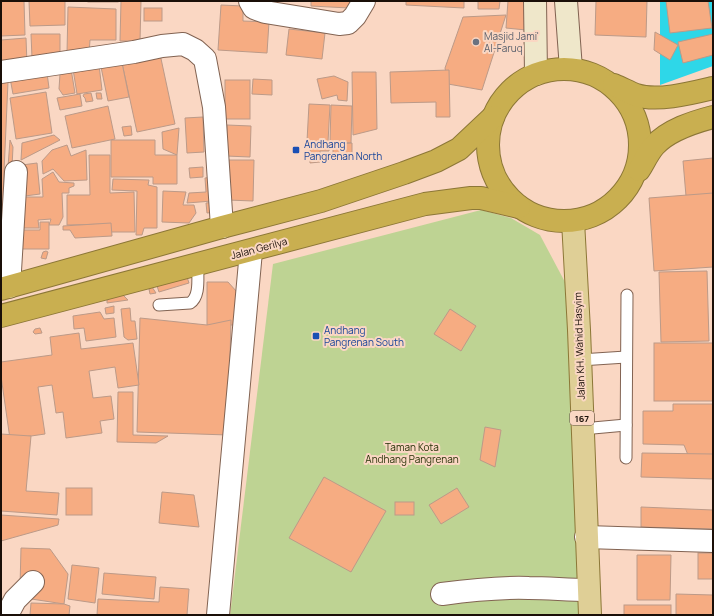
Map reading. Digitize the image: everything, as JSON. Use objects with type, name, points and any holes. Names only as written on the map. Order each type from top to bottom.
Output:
[{"type":"highway","points":[[713,88],[686,94],[654,97],[638,96],[589,73],[571,69],[553,69],[536,74],[518,84],[503,98],[493,117],[487,141],[490,166],[501,189],[519,207],[542,218],[554,221],[573,221],[594,216],[614,204],[628,187],[654,146],[670,133],[713,117]]},
{"type":"highway","points":[[606,81],[624,97],[636,118],[641,141],[638,165],[628,187]]},
{"type":"highway","points":[[5,288],[222,227],[321,201],[404,173],[436,161],[459,149],[493,117]]},
{"type":"highway","name":"Jalan Gerilya","points":[[1,316],[425,204],[481,198],[519,207]]},
{"type":"highway","points":[[90,265],[97,290]]},
{"type":"main road","name":"Jalan KH. Wahid Hasyim","points":[[573,221],[590,615]]},
{"type":"street","points":[[250,1],[254,8],[265,12],[339,24],[348,23],[355,16],[364,1]]},
{"type":"street","points":[[536,1],[536,74]]},
{"type":"street","points":[[566,1],[571,69]]},
{"type":"street","points":[[1,72],[134,52],[162,46],[183,44],[195,50],[205,59],[214,107],[222,227]]},
{"type":"street","points":[[5,288],[16,172]]},
{"type":"street","points":[[218,615],[251,251]]},
{"type":"street","points":[[586,537],[713,541]]},
{"type":"street","points":[[7,615],[15,600],[33,582]]},
{"type":"street","points":[[442,594],[469,590],[529,588],[588,590]]},
{"type":"lane","points":[[159,305],[190,304],[194,301],[197,295],[198,264]]},
{"type":"lane","points":[[626,458],[627,295]]},
{"type":"lane","points":[[580,360],[626,357]]},
{"type":"lane","points":[[582,429],[626,425]]},
{"type":"green space","name":"Taman Kota Andhang Pangrenan","points":[[481,210],[511,218],[540,235],[566,284],[581,615],[230,615],[273,264]]},
{"type":"water","points":[[660,1],[713,1],[713,66],[660,85]]},
{"type":"building","points":[[1,1],[24,1],[25,35],[1,36]]},
{"type":"building","points":[[29,1],[65,1],[65,25],[30,26]]},
{"type":"building","points":[[118,1],[118,2],[88,2]]},
{"type":"building","points":[[121,1],[141,1],[140,41],[120,41]]},
{"type":"building","points":[[311,1],[350,1],[349,8],[311,6]]},
{"type":"building","points":[[406,1],[464,1],[464,8],[406,5]]},
{"type":"building","points":[[478,1],[500,1],[499,9],[478,9]]},
{"type":"building","points":[[508,1],[526,1],[526,30],[506,28]]},
{"type":"building","points":[[596,1],[647,1],[646,37],[595,35]]},
{"type":"building","points":[[666,1],[708,1],[712,28],[670,33]]},
{"type":"building","points":[[221,5],[243,6],[243,21],[269,22],[267,53],[218,50]]},
{"type":"building","points":[[68,7],[116,9],[116,40],[90,40],[89,54],[67,53]]},
{"type":"building","points":[[144,8],[162,8],[162,21],[144,21]]},
{"type":"building","name":"Masjid Jami' Al-Faruq","points":[[506,15],[482,90],[448,84],[445,68],[463,17]]},
{"type":"building","points":[[289,29],[325,33],[322,59],[286,55]]},
{"type":"building","points":[[655,32],[678,45],[670,60],[654,50]]},
{"type":"building","points":[[31,34],[60,34],[60,57],[32,58]]},
{"type":"building","points":[[713,34],[713,55],[683,63],[678,42]]},
{"type":"building","points":[[26,38],[27,64],[1,65],[1,40]]},
{"type":"building","points":[[160,54],[175,124],[137,132],[122,63]]},
{"type":"building","points":[[122,63],[129,97],[108,101],[101,67]]},
{"type":"building","points":[[99,65],[102,90],[77,94],[73,69]]},
{"type":"building","points":[[71,69],[75,93],[63,95],[59,89],[60,74]]},
{"type":"building","points":[[449,70],[450,117],[436,117],[436,102],[391,103],[390,72]]},
{"type":"building","points":[[352,72],[376,72],[377,129],[353,135]]},
{"type":"building","points":[[47,73],[49,88],[13,94],[10,78]]},
{"type":"building","points":[[334,76],[348,82],[347,101],[338,100],[337,95],[322,99],[317,79]]},
{"type":"building","points":[[253,79],[272,80],[272,95],[252,94]]},
{"type":"building","points":[[225,80],[250,80],[250,119],[225,119]]},
{"type":"building","points":[[8,82],[2,217],[1,226],[1,84]]},
{"type":"building","points":[[46,92],[52,133],[16,139],[10,98]]},
{"type":"building","points":[[91,93],[93,101],[86,102],[83,96],[84,94]]},
{"type":"building","points":[[96,93],[101,93],[102,99],[97,99]]},
{"type":"building","points":[[80,94],[82,106],[60,110],[57,98]]},
{"type":"building","points":[[309,104],[330,105],[328,142],[307,141]]},
{"type":"building","points":[[331,105],[352,106],[351,143],[330,142]]},
{"type":"building","points":[[108,106],[115,139],[72,148],[65,116]]},
{"type":"building","points":[[203,117],[204,152],[187,153],[185,118]]},
{"type":"building","points":[[227,125],[251,126],[250,157],[226,156]]},
{"type":"building","points":[[131,126],[132,135],[124,136],[122,127]]},
{"type":"building","points":[[179,128],[177,155],[163,149],[162,132]]},
{"type":"building","points":[[54,135],[60,140],[21,160],[22,143]]},
{"type":"building","points":[[10,140],[13,147],[12,167],[8,167]]},
{"type":"building","points":[[111,140],[155,140],[155,155],[177,155],[177,184],[153,184],[153,177],[111,177]]},
{"type":"building","points":[[352,143],[352,156],[333,157],[333,144]]},
{"type":"building","points":[[329,144],[329,151],[320,151],[320,162],[310,163],[310,145]]},
{"type":"building","points":[[67,145],[71,156],[86,150],[87,180],[64,181],[53,169],[43,174],[42,161],[52,150]]},
{"type":"building","points":[[89,155],[110,155],[110,193],[134,192],[135,232],[110,232],[110,224],[67,225],[67,195],[90,195]]},
{"type":"building","points":[[713,158],[713,194],[686,196],[683,161]]},
{"type":"building","points":[[229,160],[254,160],[253,201],[228,200]]},
{"type":"building","points":[[37,163],[40,194],[25,196],[22,165]]},
{"type":"building","points":[[203,167],[203,177],[190,178],[189,168]]},
{"type":"building","points":[[53,172],[59,182],[74,183],[74,186],[69,188],[69,193],[62,193],[63,217],[59,225],[49,225],[51,219],[38,220],[39,228],[23,228],[22,197],[43,197],[42,179]]},
{"type":"building","points":[[213,177],[212,201],[187,203],[189,193],[206,192],[205,178]]},
{"type":"building","points":[[113,179],[149,180],[148,185],[157,187],[157,228],[144,228],[142,235],[136,235],[137,191],[112,190]]},
{"type":"building","points":[[163,191],[186,192],[183,205],[194,205],[196,213],[189,223],[162,222]]},
{"type":"building","points":[[713,193],[713,267],[654,271],[649,198]]},
{"type":"building","points":[[215,202],[216,212],[207,213],[206,203]]},
{"type":"building","points":[[40,222],[49,222],[49,249],[22,249],[22,230],[40,230]]},
{"type":"building","points":[[111,223],[112,236],[75,238],[70,230],[63,230],[63,226]]},
{"type":"building","points":[[43,252],[48,252],[46,259],[41,258]]},
{"type":"building","points":[[707,271],[709,341],[661,342],[659,272]]},
{"type":"building","points":[[187,277],[189,283],[159,292],[157,286]]},
{"type":"building","points":[[207,282],[228,282],[237,292],[239,325],[207,325]]},
{"type":"building","points":[[152,287],[156,293],[150,294],[149,289]]},
{"type":"building","points":[[121,293],[128,300],[107,303],[107,300],[116,294]]},
{"type":"building","points":[[114,306],[114,313],[106,314],[105,308]]},
{"type":"building","points":[[130,308],[131,321],[135,321],[137,339],[128,340],[124,337],[121,309]]},
{"type":"building","points":[[450,309],[476,326],[461,351],[434,334]]},
{"type":"building","points":[[100,312],[104,319],[114,318],[116,337],[86,341],[84,328],[74,329],[73,316]]},
{"type":"building","points":[[140,318],[207,325],[231,320],[228,435],[137,432]]},
{"type":"building","points":[[40,328],[42,333],[35,334],[33,332],[35,329]]},
{"type":"building","points":[[79,333],[81,349],[133,343],[139,385],[118,388],[115,367],[89,371],[93,398],[111,396],[114,419],[100,421],[102,433],[66,438],[63,412],[56,413],[52,385],[38,387],[45,434],[10,439],[1,376],[1,362],[52,355],[50,337]]},
{"type":"building","points":[[654,343],[713,343],[713,401],[654,401]]},
{"type":"building","points":[[118,392],[133,392],[133,435],[168,436],[156,443],[117,442]]},
{"type":"building","points":[[673,404],[713,404],[713,455],[688,455],[684,445],[643,444],[643,411],[673,411]]},
{"type":"building","points":[[485,427],[501,430],[495,467],[480,460]]},
{"type":"building","points":[[1,434],[31,436],[26,491],[59,493],[57,515],[1,511]]},
{"type":"building","points":[[642,453],[713,454],[713,479],[641,477]]},
{"type":"building","points":[[324,477],[386,511],[351,572],[289,538]]},
{"type":"building","points":[[66,488],[92,488],[92,515],[66,515]]},
{"type":"building","points":[[457,488],[469,507],[441,524],[429,505]]},
{"type":"building","points":[[162,492],[194,495],[199,527],[159,523]]},
{"type":"building","points":[[395,502],[414,502],[414,515],[395,515]]},
{"type":"building","points":[[641,507],[713,510],[713,529],[641,527]]},
{"type":"building","points":[[1,515],[59,519],[58,525],[1,541]]},
{"type":"building","points":[[21,548],[50,549],[68,574],[64,604],[25,598],[20,587]]},
{"type":"building","points":[[698,553],[713,553],[713,579],[698,579]]},
{"type":"building","points":[[637,555],[671,555],[670,600],[637,600]]},
{"type":"building","points":[[72,565],[99,568],[95,603],[68,599]]},
{"type":"building","points":[[104,573],[156,577],[154,599],[102,594]]},
{"type":"building","points":[[160,587],[189,589],[187,615],[97,615],[98,599],[159,602]]},
{"type":"building","points":[[676,594],[713,595],[713,615],[676,615]]},
{"type":"building","points":[[31,603],[64,604],[70,606],[69,615],[30,615]]},
{"type":"building","points":[[624,605],[671,605],[671,615],[624,615]]},
{"type":"place","name":"Masjid Jami' Al-Faruq","points":[[476,42]]},
{"type":"place","name":"Andhang Pangrenan North","points":[[296,150]]},
{"type":"place","name":"Andhang Pangrenan South","points":[[316,336]]}]
